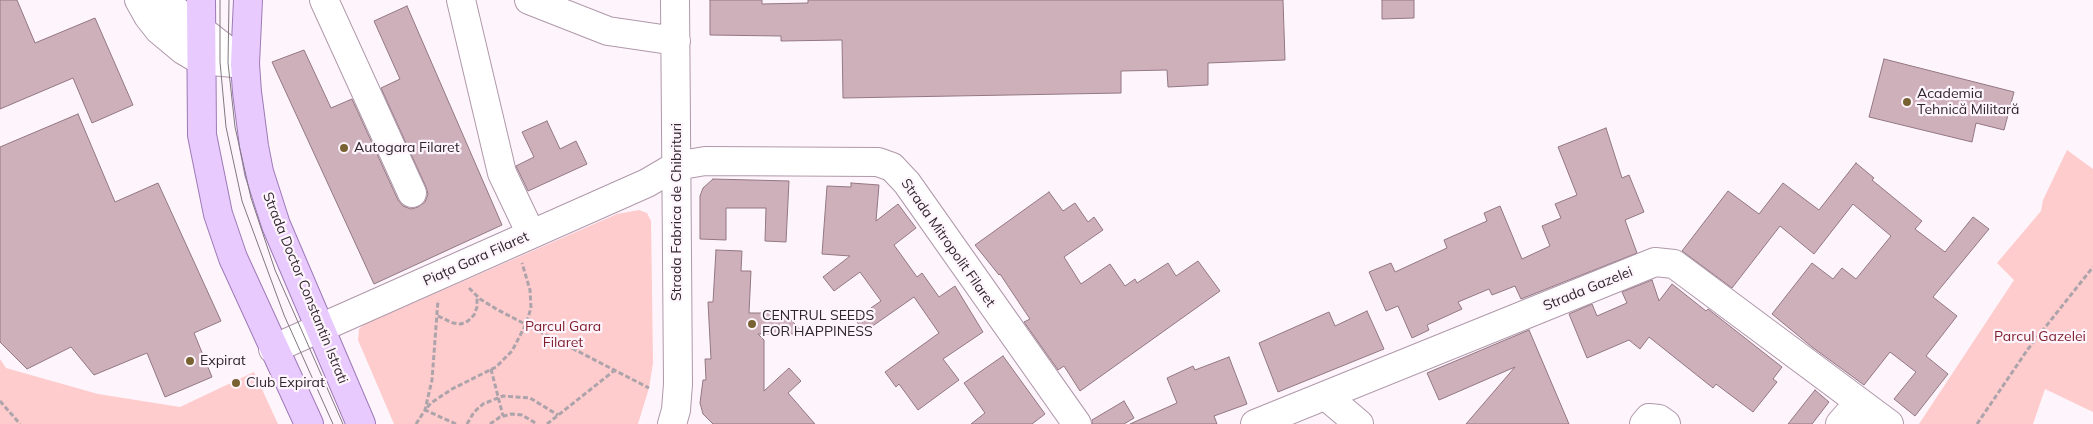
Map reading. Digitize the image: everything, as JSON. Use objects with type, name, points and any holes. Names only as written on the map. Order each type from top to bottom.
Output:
[{"type":"main road","points":[[201,0],[202,136],[218,214],[233,258],[273,349],[309,424]]},
{"type":"main road","name":"Strada Doctor Constantin Istrati","points":[[248,0],[245,64],[249,114],[259,172],[276,224],[361,424]]},
{"type":"street","points":[[139,0],[159,30],[172,42],[200,60],[245,64]]},
{"type":"street","points":[[162,0],[245,64]]},
{"type":"street","points":[[324,0],[412,193]]},
{"type":"street","points":[[461,0],[502,173],[525,245]]},
{"type":"street","points":[[529,0],[608,31],[676,41]]},
{"type":"street","name":"Strada Fabrica de Chibrituri","points":[[675,0],[679,419]]},
{"type":"street","name":"Strada Mitropolit Filaret","points":[[676,166],[706,162],[868,162],[886,164],[892,167],[907,184],[1077,424]]},
{"type":"street","name":"Piața Gara Filaret","points":[[273,349],[319,328],[525,245],[648,183],[676,166]]},
{"type":"street","name":"Strada Gazelei","points":[[1255,424],[1655,262],[1674,264],[1864,413],[1889,424]]},
{"type":"street","points":[[1326,396],[1359,424]]},
{"type":"street","points":[[1840,424],[1864,413]]},
{"type":"street","points":[[1644,424],[1649,418],[1659,419],[1666,424]]},
{"type":"path","points":[[416,424],[425,410],[436,399],[491,369],[512,351],[526,324],[531,308],[525,245]]},
{"type":"path","points":[[1977,424],[2028,349],[2093,267]]},
{"type":"path","points":[[467,286],[493,307],[649,388]]},
{"type":"path","points":[[425,410],[432,380],[438,315],[438,292]]},
{"type":"path","points":[[438,315],[453,324],[461,324],[468,321],[474,315],[477,307],[477,296]]},
{"type":"path","points":[[491,369],[503,416]]},
{"type":"path","points":[[547,424],[615,370]]},
{"type":"path","points":[[467,424],[474,412],[483,404],[498,397],[510,395],[530,398],[558,415]]},
{"type":"path","points":[[0,401],[20,424]]},
{"type":"path","points":[[425,410],[456,424]]},
{"type":"path","points":[[490,424],[503,416],[512,414],[522,415],[537,424]]},
{"type":"green space","name":"Parcul Gazelei","points":[[2067,150],[2093,169],[2093,412],[2045,389],[2033,424],[1919,424],[2014,280],[1997,263],[2041,211],[2043,200]]},
{"type":"green space","name":"Parcul Gara Filaret","points":[[639,210],[647,213],[651,221],[653,363],[649,388],[638,424],[394,424],[358,340],[359,329],[363,325],[617,214]]},
{"type":"green space","points":[[0,359],[6,368],[98,394],[180,407],[254,372],[278,424],[0,424]]},
{"type":"building","points":[[0,0],[17,0],[35,43],[95,18],[133,105],[92,123],[73,78],[0,109]]},
{"type":"building","points":[[710,0],[762,0],[762,4],[808,3],[808,0],[1283,0],[1285,60],[1208,63],[1208,85],[1168,87],[1167,70],[1121,71],[1121,93],[843,98],[842,40],[781,41],[781,36],[710,35]]},
{"type":"building","points":[[1382,0],[1414,0],[1414,18],[1382,19]]},
{"type":"building","name":"Autogara Filaret","points":[[407,6],[502,225],[374,284],[272,62],[304,50],[331,108],[352,99],[398,200],[403,206],[411,209],[418,207],[425,202],[428,194],[381,88],[400,79],[374,21]]},
{"type":"building","points":[[1884,59],[2014,92],[2004,130],[1976,123],[1972,142],[1869,117]]},
{"type":"building","points":[[78,114],[115,202],[158,183],[221,321],[194,333],[212,377],[165,397],[147,353],[94,375],[71,347],[27,369],[0,342],[0,147]]},
{"type":"building","points":[[547,121],[560,149],[576,141],[587,164],[528,191],[516,166],[534,157],[522,132]]},
{"type":"building","points":[[1606,128],[1622,178],[1629,175],[1644,212],[1625,220],[1637,253],[1521,299],[1515,286],[1492,295],[1489,289],[1458,302],[1462,309],[1427,325],[1429,330],[1412,338],[1398,306],[1386,311],[1369,272],[1391,263],[1395,272],[1447,248],[1444,240],[1487,221],[1484,213],[1500,206],[1522,259],[1550,246],[1542,226],[1561,218],[1555,204],[1577,195],[1558,147]]},
{"type":"building","points":[[1856,163],[1874,178],[1872,180],[1922,221],[1915,229],[1945,252],[1973,217],[1989,229],[1933,297],[1957,316],[1926,356],[1948,374],[1915,416],[1894,399],[1916,372],[1890,352],[1864,385],[1812,347],[1772,314],[1812,263],[1833,279],[1842,268],[1856,279],[1891,236],[1853,204],[1814,254],[1780,226],[1732,288],[1682,251],[1728,191],[1759,214],[1783,183],[1819,210]]},
{"type":"building","points":[[713,179],[789,181],[786,242],[765,241],[766,208],[726,208],[726,240],[700,239],[700,196],[703,188]]},
{"type":"building","points":[[851,183],[879,185],[876,221],[898,204],[916,228],[894,245],[917,277],[922,273],[939,297],[955,286],[983,332],[943,359],[959,380],[918,410],[899,384],[896,387],[885,372],[939,333],[914,297],[864,332],[855,319],[881,301],[860,272],[834,291],[823,277],[850,256],[822,254],[827,186],[851,187]]},
{"type":"building","points":[[1049,192],[1063,211],[1075,203],[1088,222],[1094,217],[1103,230],[1064,257],[1081,284],[1110,264],[1125,286],[1135,279],[1137,283],[1168,263],[1176,276],[1198,261],[1220,291],[1080,391],[1064,366],[1058,370],[1024,322],[1030,319],[1000,274],[975,245]]},
{"type":"building","points":[[716,250],[742,251],[741,271],[751,271],[749,313],[785,313],[804,334],[758,334],[764,340],[764,391],[789,368],[801,381],[788,393],[815,424],[713,424],[703,414],[700,403],[703,380],[706,380],[705,359],[711,359],[708,302],[713,302]]},
{"type":"building","points":[[1652,280],[1659,301],[1672,284],[1706,311],[1708,309],[1782,367],[1773,379],[1777,382],[1753,412],[1716,384],[1713,388],[1649,337],[1640,349],[1629,340],[1587,358],[1569,314],[1592,304],[1597,316],[1627,303],[1622,292]]},
{"type":"building","points":[[1367,311],[1384,349],[1278,392],[1259,343],[1329,312],[1335,326]]},
{"type":"building","points":[[1529,330],[1569,424],[1466,424],[1515,367],[1439,400],[1427,373]]},
{"type":"building","points":[[1003,356],[1045,414],[1032,424],[971,424],[985,413],[964,383]]},
{"type":"building","points":[[1229,357],[1247,404],[1214,416],[1217,424],[1130,424],[1177,403],[1167,378],[1193,366],[1195,370]]},
{"type":"building","points":[[1815,390],[1829,402],[1812,424],[1788,424]]},
{"type":"building","points":[[1124,401],[1134,418],[1124,424],[1092,424],[1092,420]]},
{"type":"tram line","points":[[220,0],[220,62],[226,127],[242,201],[284,315],[333,424]]},
{"type":"tram line","points":[[229,0],[228,63],[235,127],[251,198],[275,270],[343,424]]},
{"type":"place","name":"Academia Tehnică Militară","points":[[1907,102]]},
{"type":"place","name":"Autogara Filaret","points":[[344,148]]},
{"type":"place","name":"CENTRUL SEEDS FOR HAPPINESS","points":[[752,324]]},
{"type":"place","name":"Expirat","points":[[190,361]]},
{"type":"place","name":"Club Expirat","points":[[236,383]]}]
